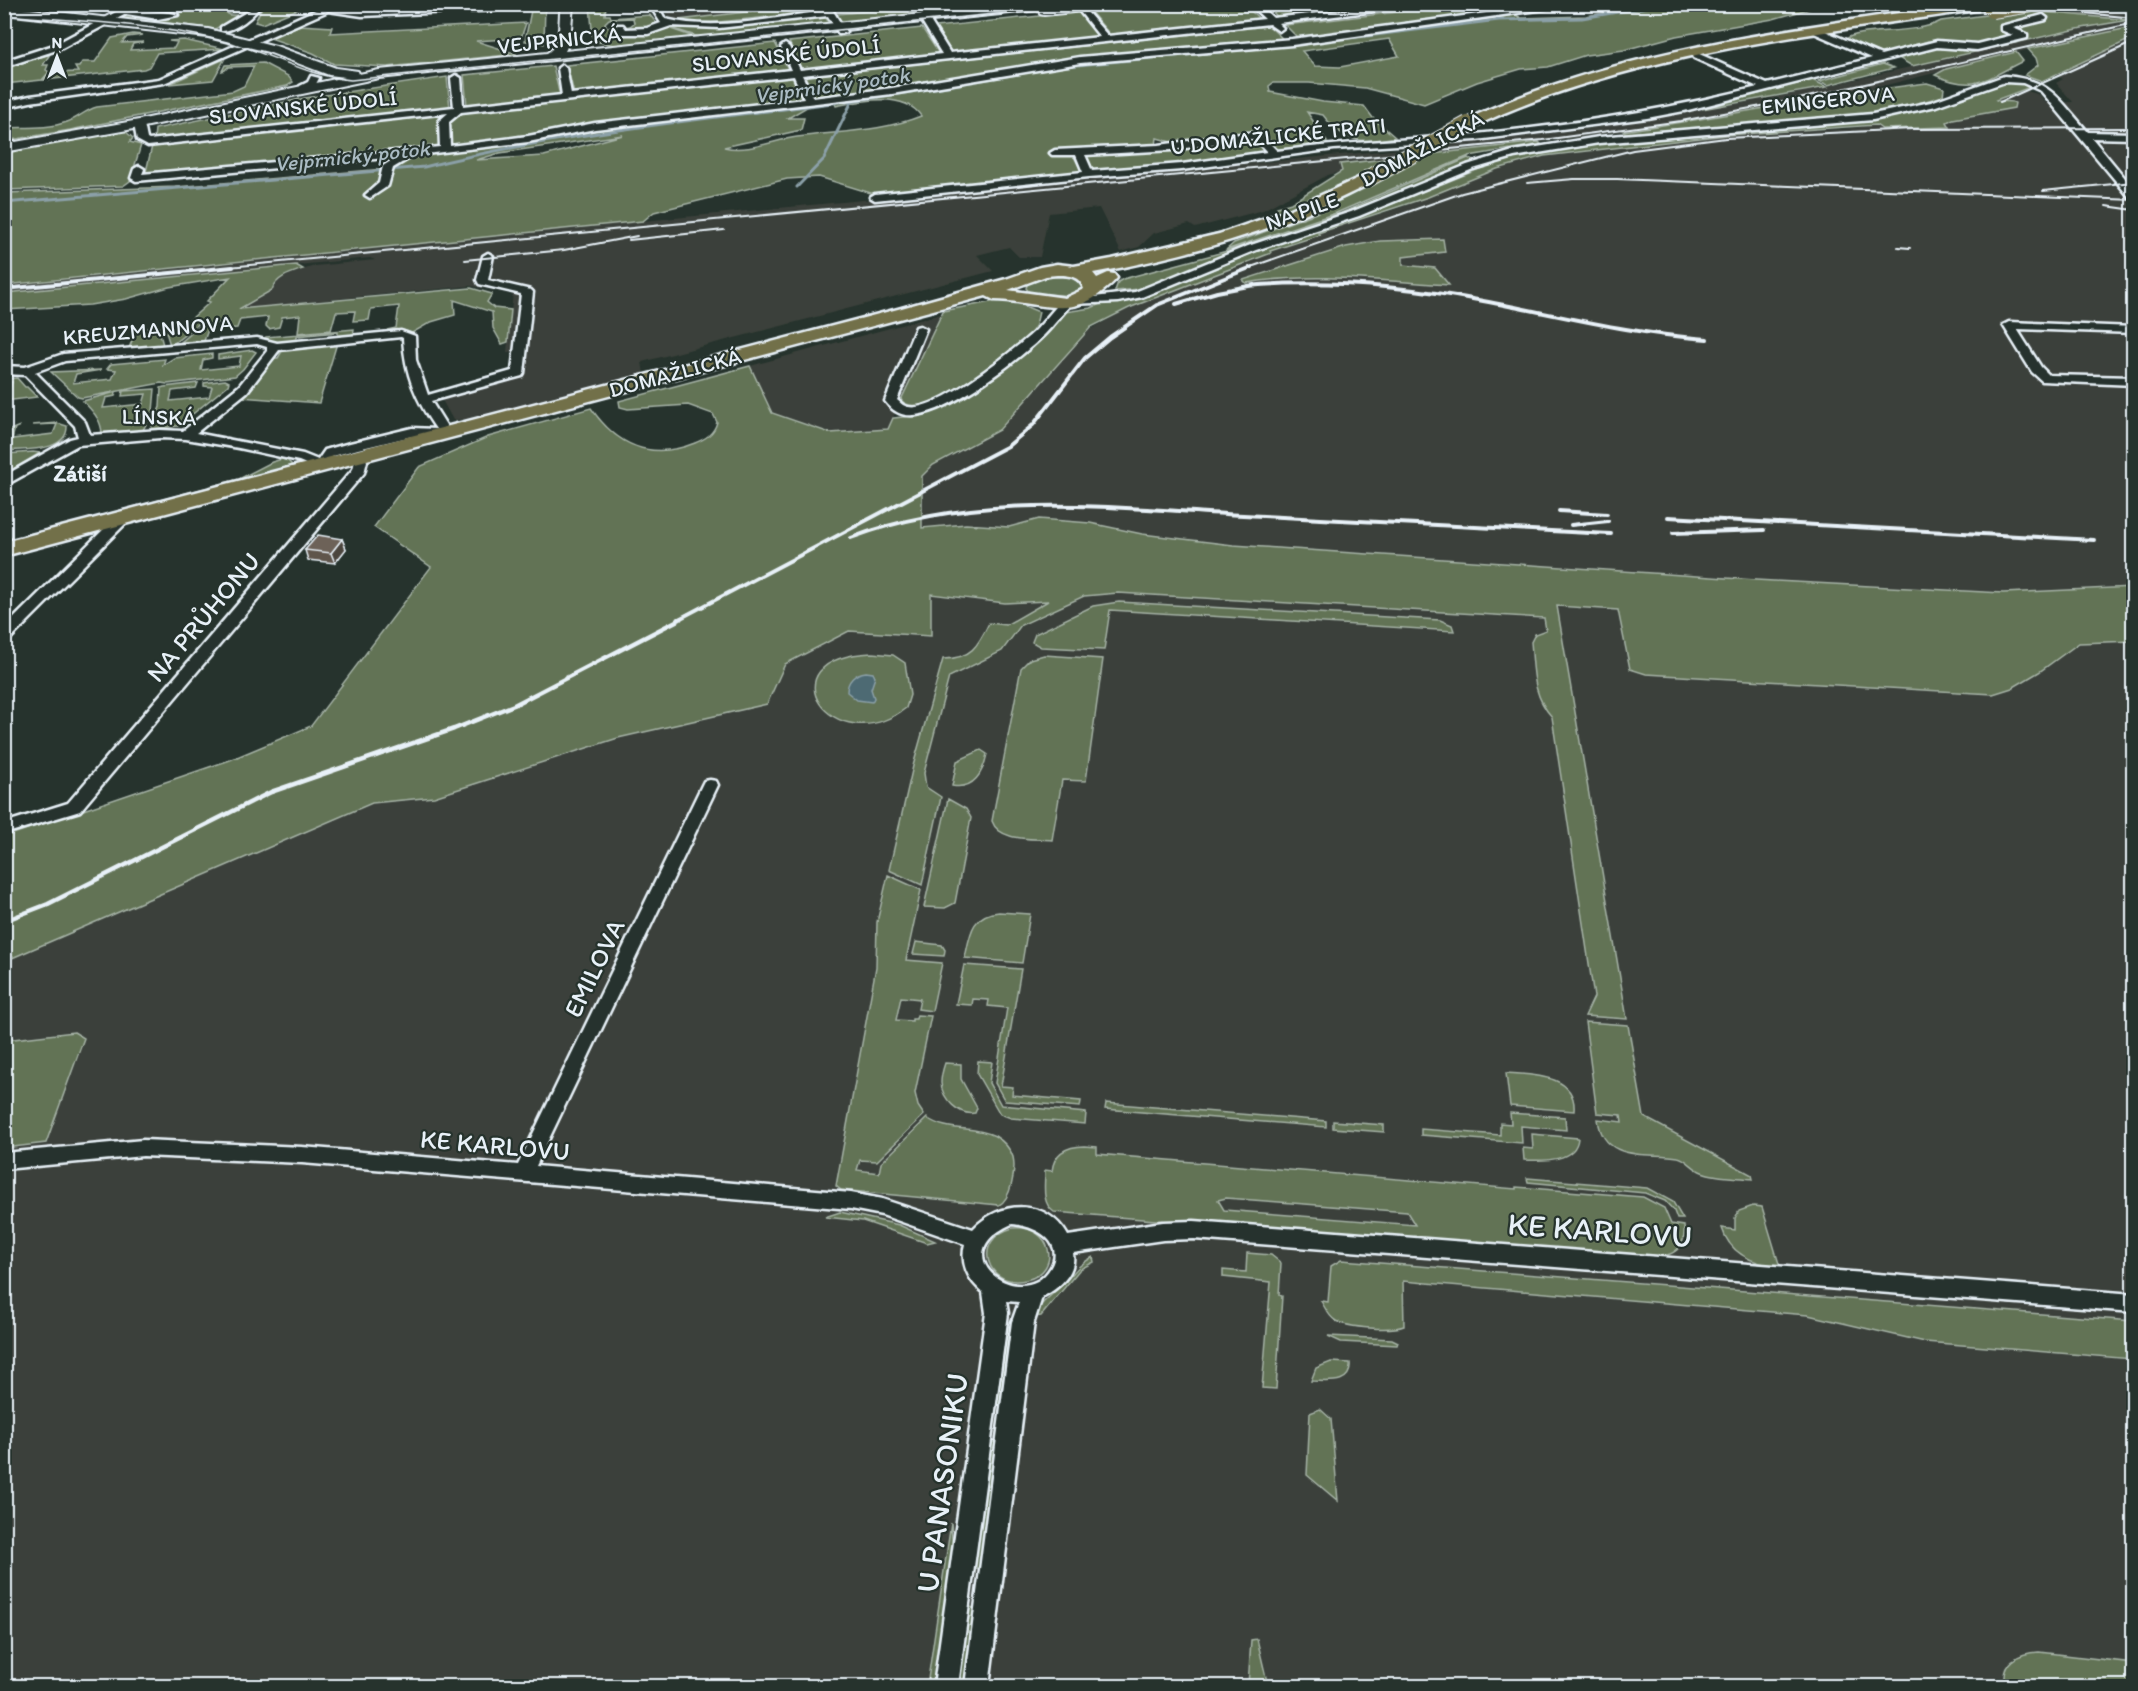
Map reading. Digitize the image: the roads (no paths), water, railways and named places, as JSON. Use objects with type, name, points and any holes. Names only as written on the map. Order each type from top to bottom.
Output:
[{"type":"main road","points":[[567,4],[570,14],[571,46],[581,54]]},
{"type":"main road","points":[[551,56],[559,53],[563,47],[564,14],[567,4]]},
{"type":"main road","name":"VEJPRNICKÁ","points":[[281,94],[325,81],[379,74],[1113,4]]},
{"type":"main road","name":"DOMAŽLICKÁ","points":[[1821,32],[1991,7],[2031,4]]},
{"type":"main road","name":"DOMAŽLICKÁ","points":[[1029,291],[1033,274],[1052,269],[1074,271],[1157,256],[1279,221],[1321,203],[1512,102],[1566,82],[1622,67],[1971,7],[1991,7]]},
{"type":"main road","points":[[4,10],[277,50],[325,81]]},
{"type":"main road","points":[[4,19],[104,23]]},
{"type":"main road","points":[[243,46],[325,81]]},
{"type":"main road","name":"VEJPRNICKÁ","points":[[4,148],[139,124],[281,94],[325,81],[364,83],[581,54]]},
{"type":"main road","name":"DOMAŽLICKÁ","points":[[4,549],[904,313],[994,295],[1029,291],[1049,303],[1070,302],[1087,296],[1093,288],[1110,276],[1157,256]]},
{"type":"main road","points":[[1074,271],[1087,276],[1093,288]]},
{"type":"street","points":[[4,64],[49,50],[138,4]]},
{"type":"street","points":[[224,29],[253,12],[258,4]]},
{"type":"street","points":[[4,105],[30,99],[161,81],[334,7],[362,13],[496,7],[496,4]]},
{"type":"street","points":[[653,4],[659,18],[668,24]]},
{"type":"street","points":[[1253,4],[1292,42]]},
{"type":"street","name":"SLOVANSKÉ ÚDOLÍ","points":[[139,124],[142,140],[148,143],[1428,4]]},
{"type":"street","points":[[139,169],[136,178],[424,152],[528,139],[606,124],[902,89],[1080,60],[1292,42],[1576,4]]},
{"type":"street","points":[[1072,8],[1107,40]]},
{"type":"street","points":[[125,11],[158,16],[174,15]]},
{"type":"street","points":[[620,27],[624,32],[635,33],[668,24],[706,25],[830,13],[841,30]]},
{"type":"street","points":[[1647,115],[1653,108],[1741,85],[1754,90],[1936,44],[1977,47],[2026,37],[2004,28],[2043,18]]},
{"type":"street","points":[[926,21],[948,57]]},
{"type":"street","points":[[1821,32],[1880,58]]},
{"type":"street","points":[[785,47],[810,101]]},
{"type":"street","points":[[1694,55],[1766,87]]},
{"type":"street","points":[[562,68],[567,98]]},
{"type":"street","points":[[445,148],[444,122],[459,109],[456,78]]},
{"type":"street","name":"EMINGEROVA","points":[[1548,147],[1599,140],[1873,117],[1933,104],[1999,80],[2025,80],[2040,86],[2085,135],[2133,196]]},
{"type":"street","name":"U DOMAŽLICKÉ TRATI","points":[[876,197],[1089,174],[1182,167],[1334,146],[1476,137],[1647,115],[1754,90]]},
{"type":"street","points":[[1055,153],[1182,146],[1222,137],[1248,135],[1258,136],[1273,153]]},
{"type":"street","points":[[2085,135],[2133,136]]},
{"type":"street","name":"NA PILE","points":[[1138,294],[1252,248],[1355,214],[1470,167],[1548,147]]},
{"type":"street","points":[[370,195],[384,184],[386,172],[394,162],[424,152]]},
{"type":"street","points":[[1078,153],[1089,174]]},
{"type":"street","points":[[445,434],[423,400],[518,373],[526,292],[483,282],[489,256]]},
{"type":"street","points":[[1093,288],[1114,294],[1138,294]]},
{"type":"street","points":[[1029,291],[1042,306],[1046,325]]},
{"type":"street","points":[[920,329],[891,401],[894,407],[900,410],[916,411],[945,402],[1020,349],[1070,302],[1118,299],[1138,294]]},
{"type":"street","points":[[2133,330],[2009,325],[2036,369],[2046,378],[2133,381]]},
{"type":"street","name":"KREUZMANNOVA","points":[[4,370],[26,371],[63,358],[257,341],[274,347],[392,334],[409,336],[410,358],[423,400]]},
{"type":"street","points":[[186,435],[252,381],[273,352],[274,347]]},
{"type":"street","points":[[26,371],[81,426],[85,439]]},
{"type":"street","name":"DOMAŽLICKÁ","points":[[320,466],[329,453],[354,446],[412,432],[445,434]]},
{"type":"street","name":"LÍNSKÁ","points":[[4,482],[64,446],[85,439],[160,434],[186,435],[279,452],[303,458],[320,466]]},
{"type":"street","name":"NA PRŮHONU","points":[[4,830],[74,807],[359,470],[361,461],[358,456]]},
{"type":"street","points":[[4,637],[123,518]]},
{"type":"street","name":"EMILOVA","points":[[523,1174],[711,785]]},
{"type":"street","name":"KE KARLOVU","points":[[4,1161],[143,1148],[302,1155],[851,1201],[882,1208],[976,1239]]},
{"type":"street","points":[[1011,1215],[1035,1217],[1049,1225],[1059,1236],[1063,1246],[1064,1257],[1059,1271],[1049,1283],[1034,1291],[1009,1293],[993,1288],[981,1279],[974,1266],[972,1252],[982,1230],[995,1221],[1011,1215]]},
{"type":"street","name":"KE KARLOVU","points":[[1063,1246],[1173,1230],[1194,1230],[2133,1303]]},
{"type":"street","name":"U PANASONIKU","points":[[946,1686],[996,1321],[997,1304],[993,1288]]},
{"type":"street","points":[[977,1686],[1023,1322],[1034,1291]]},
{"type":"water","points":[[866,672],[873,673],[875,677],[871,689],[874,698],[872,702],[857,700],[847,692],[852,678]]},
{"type":"waterway","name":"Vejprnický potok","points":[[1291,45],[1499,20],[1582,18],[1665,4]]},
{"type":"waterway","name":"Vejprnický potok","points":[[1055,67],[1261,48]]},
{"type":"waterway","name":"Vejprnický potok","points":[[4,203],[424,167],[582,135],[874,98],[1046,69]]},
{"type":"waterway","points":[[797,187],[824,159],[852,101]]},
{"type":"tram line","points":[[4,15],[112,23],[193,34],[236,44],[334,78],[351,80],[1092,4]]},
{"type":"railway","points":[[1994,4],[2134,18]]},
{"type":"railway","points":[[218,268],[1543,140],[1681,121],[1799,99],[2134,23]]},
{"type":"railway","points":[[2000,102],[2134,42]]},
{"type":"railway","points":[[1248,268],[1462,193],[1633,150],[1726,138],[1913,129],[2134,128]]},
{"type":"railway","points":[[1527,183],[1574,179],[1617,179],[2134,200]]},
{"type":"railway","points":[[2043,191],[2134,182]]},
{"type":"railway","points":[[2106,206],[2134,210]]},
{"type":"railway","points":[[629,240],[724,230]]},
{"type":"railway","points":[[465,260],[564,250],[637,236]]},
{"type":"railway","points":[[1898,247],[1910,248]]},
{"type":"railway","points":[[4,289],[233,267]]},
{"type":"railway","points":[[677,620],[1008,446],[1033,425],[1085,358],[1110,337],[1157,305],[1252,267]]},
{"type":"railway","points":[[1250,286],[1305,283],[1363,285],[1421,291],[1649,333],[1707,339]]},
{"type":"railway","points":[[1250,286],[1254,285]]},
{"type":"railway","points":[[1176,304],[1217,292],[1250,286]]},
{"type":"railway","points":[[851,538],[899,523],[947,513],[1045,506],[1144,509],[1611,534]]},
{"type":"railway","points":[[1559,511],[1607,514]]},
{"type":"railway","points":[[1668,517],[2094,540]]},
{"type":"railway","points":[[1571,525],[1608,521]]},
{"type":"railway","points":[[1673,533],[1764,530]]},
{"type":"railway","points":[[4,921],[48,904],[271,792],[454,729],[514,705],[680,619]]},
{"type":"district","name":"Zátiší","points":[[80,473]]}]
